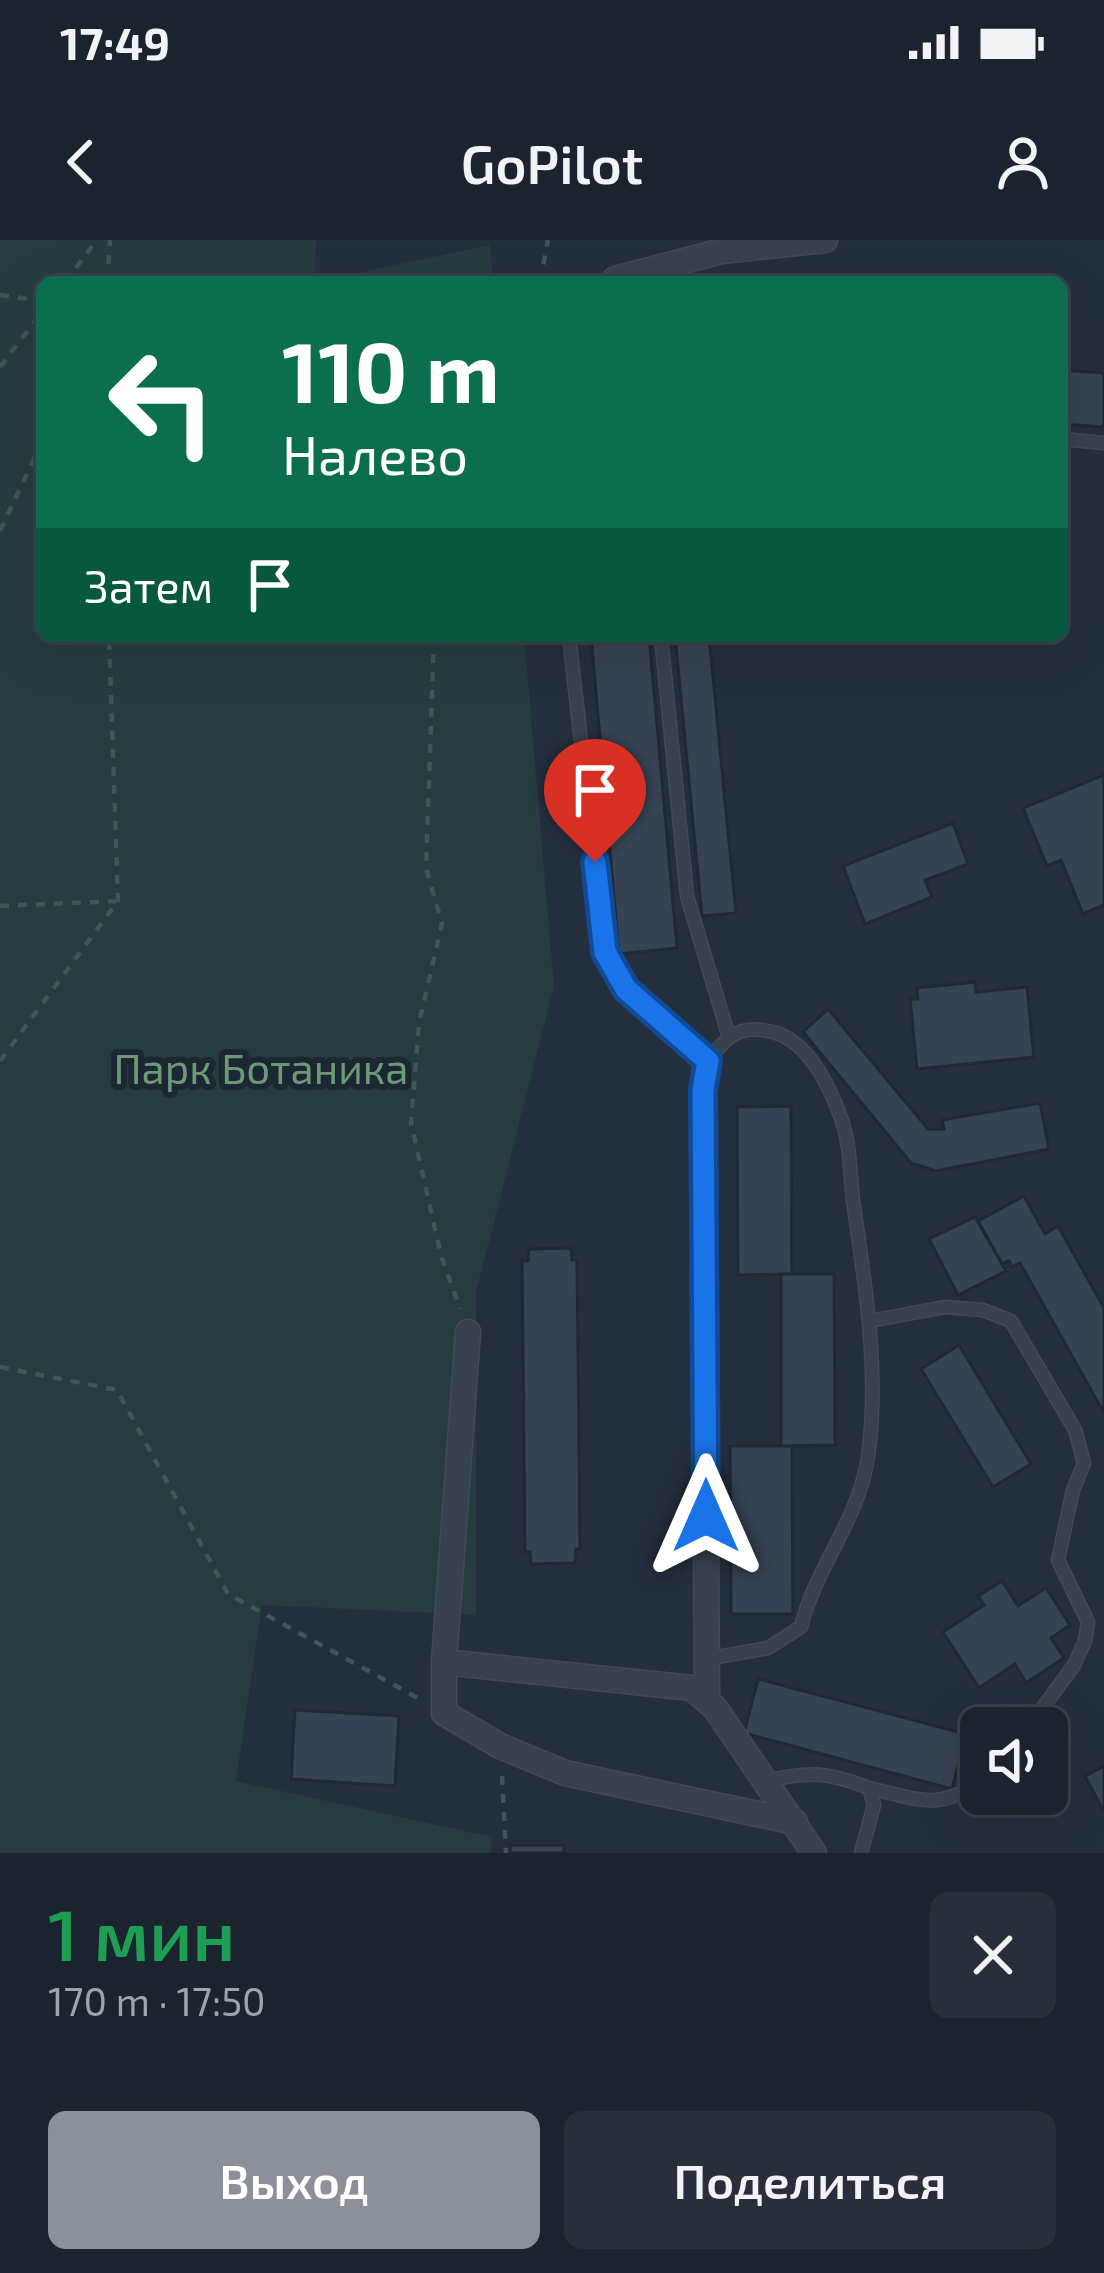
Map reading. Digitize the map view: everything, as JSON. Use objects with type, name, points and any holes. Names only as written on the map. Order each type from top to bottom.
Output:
[{"type":"street","points":[[627,276],[722,251],[825,240]]},
{"type":"street","points":[[706,1697],[703,1090],[708,1061]]},
{"type":"street","points":[[468,1333],[444,1713],[500,1746],[565,1773],[795,1822]]},
{"type":"street","points":[[444,1662],[692,1688],[706,1697],[814,1853]]},
{"type":"lane","points":[[1068,440],[1104,443]]},
{"type":"lane","points":[[570,642],[605,952],[626,989],[708,1061],[728,1034],[757,1027],[785,1036],[823,1074],[843,1122],[870,1321],[868,1457],[848,1526],[808,1598],[801,1627],[768,1648],[706,1659]]},
{"type":"lane","points":[[663,642],[687,896],[728,1034]]},
{"type":"lane","points":[[870,1321],[945,1306],[983,1310],[1011,1321],[1075,1430],[1084,1463],[1073,1490],[1058,1560],[1088,1622],[1074,1665],[1043,1707]]},
{"type":"lane","points":[[766,1780],[803,1772],[832,1774],[932,1802],[960,1796]]},
{"type":"lane","points":[[861,1853],[874,1805],[869,1788]]},
{"type":"path","points":[[70,276],[97,240]]},
{"type":"path","points":[[107,276],[110,240]]},
{"type":"path","points":[[541,276],[548,240]]},
{"type":"path","points":[[0,295],[36,300]]},
{"type":"path","points":[[0,367],[36,320]]},
{"type":"path","points":[[0,531],[36,455]]},
{"type":"path","points":[[0,1060],[118,901],[110,642]]},
{"type":"path","points":[[434,642],[427,868],[442,923],[419,1022],[411,1124],[441,1255],[468,1333]]},
{"type":"path","points":[[0,906],[118,901]]},
{"type":"path","points":[[0,1367],[117,1390],[228,1594],[444,1713]]},
{"type":"path","points":[[500,1746],[506,1853]]},
{"type":"green space","name":"Парк Ботаника","points":[[0,240],[316,240],[315,276],[36,276],[36,642],[525,642],[554,986],[476,1293],[476,1615],[262,1605],[236,1781],[492,1837],[490,1853],[0,1853]]},
{"type":"green space","points":[[490,245],[493,276],[352,274]]},
{"type":"building","points":[[1068,370],[1104,373],[1104,427],[1068,424]]},
{"type":"building","points":[[592,642],[650,642],[677,948],[619,954]]},
{"type":"building","points":[[676,642],[710,642],[736,913],[702,916]]},
{"type":"building","points":[[1104,775],[1104,905],[1083,914],[1061,860],[1047,866],[1023,808]]},
{"type":"building","points":[[953,823],[968,864],[925,880],[932,897],[865,924],[843,866]]},
{"type":"building","points":[[975,982],[976,992],[1027,987],[1034,1057],[917,1069],[910,999],[918,999],[917,988]]},
{"type":"building","points":[[828,1009],[928,1129],[944,1129],[942,1120],[1040,1103],[1049,1149],[936,1171],[911,1163],[803,1032]]},
{"type":"building","points":[[791,1106],[792,1274],[738,1275],[737,1107]]},
{"type":"building","points":[[1024,1196],[1045,1234],[1058,1226],[1104,1308],[1104,1413],[1020,1263],[1002,1264],[978,1221]]},
{"type":"building","points":[[975,1217],[1006,1271],[958,1295],[929,1239]]},
{"type":"building","points":[[571,1248],[572,1260],[577,1260],[580,1549],[576,1549],[575,1563],[531,1564],[530,1552],[525,1552],[522,1261],[528,1261],[528,1249]]},
{"type":"building","points":[[781,1274],[834,1274],[835,1445],[781,1446]]},
{"type":"building","points":[[959,1345],[1031,1464],[993,1487],[921,1369]]},
{"type":"building","points":[[730,1446],[792,1446],[793,1614],[731,1614]]},
{"type":"building","points":[[1002,1581],[1018,1606],[1046,1588],[1070,1625],[1051,1638],[1064,1658],[1026,1683],[1015,1664],[979,1688],[943,1632],[984,1605],[978,1596]]},
{"type":"building","points":[[758,1679],[960,1732],[960,1758],[952,1789],[744,1733]]},
{"type":"building","points":[[295,1710],[399,1716],[395,1786],[291,1779]]},
{"type":"building","points":[[1104,1766],[1104,1809],[1103,1810],[1085,1776]]},
{"type":"building","points":[[510,1845],[564,1845],[564,1853],[510,1853]]},
{"type":"route","points":[[595,862],[605,952],[626,989],[708,1061],[703,1090],[706,1516]]}]
